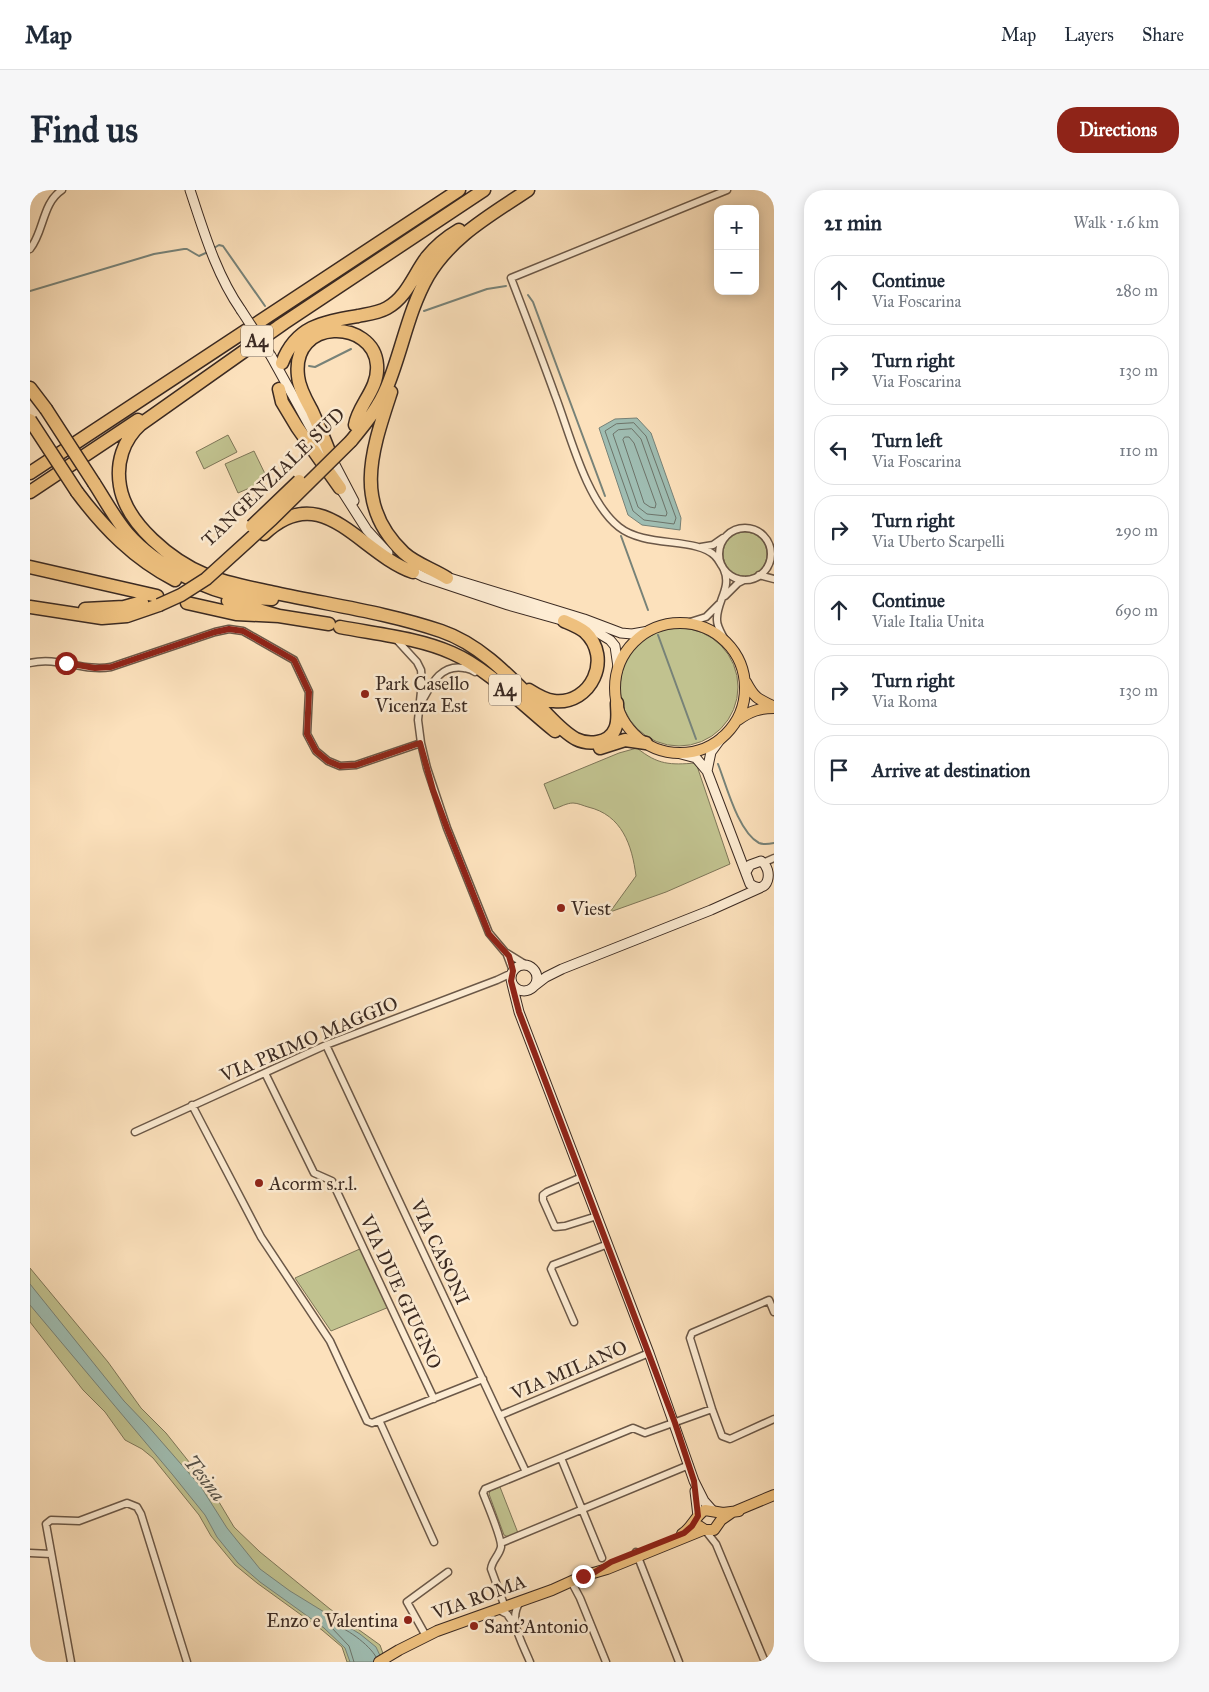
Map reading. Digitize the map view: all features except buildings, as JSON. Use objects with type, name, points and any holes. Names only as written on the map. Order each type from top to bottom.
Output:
[{"type":"highway","name":"A4","points":[[30,473],[459,190]]},
{"type":"highway","name":"A4","points":[[30,492],[484,190]]},
{"type":"highway","name":"TANGENZIALE SUD","points":[[30,605],[102,618],[127,616],[195,578],[211,565],[349,439],[372,401],[383,377],[404,312],[415,285],[435,254],[459,230],[515,190]]},
{"type":"highway","name":"TANGENZIALE SUD","points":[[157,600],[197,585],[222,565],[272,519],[373,413],[387,388],[410,315],[428,277],[438,261],[463,234],[528,190]]},
{"type":"highway","points":[[282,364],[285,355],[294,342],[307,330],[329,321],[373,313],[395,303],[427,258],[442,241],[459,230]]},
{"type":"highway","points":[[410,315],[404,355],[374,446],[371,463],[372,494],[376,511],[393,541],[415,561],[447,578]]},
{"type":"highway","points":[[284,323],[138,426],[130,437],[119,464],[122,496],[135,519],[153,540],[181,561],[204,574],[222,581],[359,609],[443,632],[464,641],[513,679],[547,700],[568,700],[577,697],[584,692],[595,675],[598,656],[595,648],[585,632],[564,621]]},
{"type":"highway","points":[[331,457],[300,384],[297,367],[304,346],[310,339],[329,331],[342,330],[355,334],[372,350],[377,364],[373,385],[358,414],[356,425]]},
{"type":"highway","points":[[30,466],[244,331]]},
{"type":"highway","points":[[30,388],[46,409],[128,534],[150,554],[176,571],[205,586],[245,597],[315,601]]},
{"type":"highway","points":[[279,389],[282,402],[296,427],[340,488]]},
{"type":"highway","points":[[30,420],[77,492],[105,528],[126,547],[160,571],[202,594],[279,616]]},
{"type":"highway","points":[[222,565],[238,556],[270,528],[294,514],[318,514],[342,526],[393,563],[413,572]]},
{"type":"highway","points":[[30,567],[157,600]]},
{"type":"highway","name":"A4","points":[[187,602],[236,614],[279,616],[394,637],[440,648],[458,656],[482,671],[559,735],[578,746],[597,748],[625,740],[646,743]]},
{"type":"highway","name":"A4","points":[[513,679],[564,730],[575,738],[586,742],[598,742],[613,733],[617,722],[617,703]]},
{"type":"main road","points":[[672,623],[687,623],[709,630],[726,642],[740,662],[753,695],[760,701],[774,707],[747,713],[722,738],[714,744],[697,751],[677,753],[659,750],[646,743],[630,729],[622,716],[617,703],[615,687],[618,667],[630,646],[649,631],[672,623]]},
{"type":"main road","points":[[736,722],[745,700],[746,680]]},
{"type":"main road","name":"VIA ROMA","points":[[637,1554],[704,1530],[711,1531],[726,1517],[774,1496]]},
{"type":"main road","name":"VIA ROMA","points":[[379,1662],[426,1636],[502,1609],[595,1572],[608,1569],[684,1533],[705,1510],[724,1513],[740,1511]]},
{"type":"main road","points":[[713,1510],[718,1516],[718,1525]]},
{"type":"main road","points":[[698,1517],[698,1524],[704,1530]]},
{"type":"street","points":[[30,249],[50,203],[56,193],[62,190]]},
{"type":"street","points":[[190,190],[214,262],[224,283],[271,356],[313,432],[340,488],[372,537],[391,556],[413,572],[508,605],[590,628],[610,640],[615,646],[618,667]]},
{"type":"street","points":[[687,623],[706,617],[738,583],[759,575],[765,569],[769,561],[769,546],[766,539],[755,530],[740,528],[726,535],[713,545],[698,547],[645,540],[621,529],[610,520],[593,495],[511,278],[727,190]]},
{"type":"street","name":"TANGENZIALE SUD","points":[[313,432],[331,457],[368,524],[384,544],[406,560],[422,569],[447,578],[622,632],[632,634],[649,631]]},
{"type":"street","points":[[726,535],[719,550],[719,558],[727,580],[723,599],[718,610],[717,621],[726,642]]},
{"type":"street","points":[[698,547],[715,556],[734,577],[747,579]]},
{"type":"street","points":[[769,561],[774,570]]},
{"type":"street","points":[[759,575],[774,579]]},
{"type":"street","points":[[30,663],[48,660],[102,669],[215,632],[237,629],[251,634],[294,660],[309,692],[307,734],[316,751],[328,761],[340,766],[356,765],[420,743]]},
{"type":"street","points":[[394,637],[417,662],[421,670],[422,682],[418,720],[420,743],[442,813],[489,934],[509,956],[519,1012],[649,1353],[694,1481],[704,1501],[713,1510]]},
{"type":"street","points":[[420,706],[436,679],[444,671],[458,667],[471,669],[523,705]]},
{"type":"street","points":[[707,771],[707,763],[711,752],[722,738]]},
{"type":"street","points":[[677,753],[696,758],[707,771],[747,877],[753,886],[760,888]]},
{"type":"street","points":[[512,977],[521,990],[531,988],[546,977],[562,969],[731,902],[768,885],[773,872],[767,864],[747,856],[734,844]]},
{"type":"street","points":[[731,902],[747,877],[750,865],[767,864],[774,858]]},
{"type":"street","points":[[505,952],[530,966],[535,971],[536,979],[522,1001],[519,1012]]},
{"type":"street","points":[[512,977],[521,965],[547,970],[562,969]]},
{"type":"street","name":"VIA PRIMO MAGGIO","points":[[135,1132],[326,1045],[498,980],[512,977]]},
{"type":"street","name":"VIA CASONI","points":[[326,1045],[501,1415],[526,1472]]},
{"type":"street","name":"VIA DUE GIUGNO","points":[[265,1073],[314,1174],[332,1181],[434,1399]]},
{"type":"street","points":[[192,1105],[261,1237],[330,1341],[367,1421],[372,1423],[483,1379]]},
{"type":"street","points":[[582,1177],[546,1192],[543,1195],[543,1200],[555,1227],[565,1226],[597,1216]]},
{"type":"street","points":[[574,1322],[551,1269],[553,1265],[608,1244]]},
{"type":"street","points":[[774,1312],[769,1300],[692,1333],[690,1338],[722,1436],[730,1439],[774,1419]]},
{"type":"street","name":"VIA MILANO","points":[[501,1415],[649,1353]]},
{"type":"street","points":[[530,1662],[517,1630],[509,1616],[502,1609],[491,1569],[492,1563],[499,1553],[501,1543],[483,1493],[485,1489],[633,1428],[645,1433],[712,1409]]},
{"type":"street","points":[[379,1420],[434,1542]]},
{"type":"street","points":[[561,1458],[602,1558]]},
{"type":"street","points":[[501,1543],[689,1465]]},
{"type":"street","points":[[694,1481],[698,1517]]},
{"type":"street","points":[[71,1662],[45,1526],[49,1521],[80,1521],[127,1503],[137,1507],[141,1514],[187,1662]]},
{"type":"street","points":[[718,1525],[715,1533],[716,1544],[765,1662]]},
{"type":"street","points":[[704,1530],[716,1544]]},
{"type":"street","points":[[30,1553],[51,1554]]},
{"type":"street","points":[[637,1554],[679,1662]]},
{"type":"street","points":[[426,1636],[407,1602],[448,1572]]},
{"type":"street","points":[[571,1581],[580,1598],[606,1662]]},
{"type":"street","points":[[517,1630],[516,1613],[521,1601]]},
{"type":"green space","points":[[228,435],[237,452],[204,469],[196,452]]},
{"type":"green space","points":[[254,451],[268,480],[238,493],[225,464]]},
{"type":"green space","points":[[749,532],[761,538],[766,546],[766,562],[761,570],[753,575],[741,576],[729,570],[724,562],[723,550],[729,538],[737,533]]},
{"type":"green space","points":[[679,628],[702,632],[721,645],[734,664],[738,687],[734,710],[721,729],[702,742],[679,746],[656,742],[637,729],[624,710],[620,687],[624,664],[637,645],[656,632]]},
{"type":"green space","points":[[637,748],[651,758],[665,763],[696,763],[730,864],[666,892],[610,912],[636,876],[632,853],[623,833],[617,824],[600,811],[573,803],[554,809],[544,784],[619,753]]},
{"type":"green space","points":[[362,1248],[389,1307],[331,1331],[295,1278]]},
{"type":"green space","points":[[30,1268],[108,1362],[141,1408],[166,1433],[213,1492],[234,1527],[260,1552],[330,1609],[380,1645],[386,1662],[347,1662],[342,1647],[235,1565],[211,1536],[199,1515],[153,1458],[142,1449],[125,1440],[105,1412],[83,1390],[30,1322]]},
{"type":"green space","points":[[500,1487],[518,1533],[508,1537],[504,1535],[489,1494],[490,1491]]},
{"type":"water","points":[[637,418],[651,433],[681,518],[680,530],[642,525],[628,515],[599,428],[615,419]]},
{"type":"water","name":"Tesina","points":[[30,1284],[124,1401],[201,1487],[227,1528],[260,1569],[290,1591],[360,1634],[376,1647],[383,1662],[350,1662],[345,1648],[324,1628],[260,1582],[238,1563],[217,1537],[205,1515],[172,1474],[30,1305]]},
{"type":"waterway","points":[[214,248],[219,245],[223,246],[265,306]]},
{"type":"waterway","points":[[30,291],[154,254],[184,249],[199,256],[208,252]]},
{"type":"waterway","points":[[424,311],[487,289],[506,286]]},
{"type":"waterway","points":[[528,295],[533,302],[605,496]]},
{"type":"waterway","points":[[309,366],[315,367],[351,349]]},
{"type":"waterway","points":[[621,536],[648,610]]},
{"type":"waterway","points":[[658,635],[696,739]]},
{"type":"waterway","points":[[718,764],[734,807],[745,829],[759,843],[774,843]]},
{"type":"place","name":"Park Casello Vicenza Est","points":[[365,694]]},
{"type":"place","name":"Viest","points":[[561,908]]},
{"type":"place","name":"Acorm s.r.l.","points":[[259,1183]]},
{"type":"place","name":"Enzo e Valentina","points":[[408,1620]]},
{"type":"place","name":"Sant'Antonio","points":[[474,1626]]},
{"type":"route","points":[[66,663],[102,669],[215,632],[237,629],[251,634],[294,660],[309,692],[307,734],[316,751],[328,761],[340,766],[356,765],[420,743],[433,790],[489,934],[509,956],[513,971],[511,981],[519,1012],[649,1353],[694,1481],[698,1518],[687,1531],[611,1562],[601,1569],[583,1576]]}]
